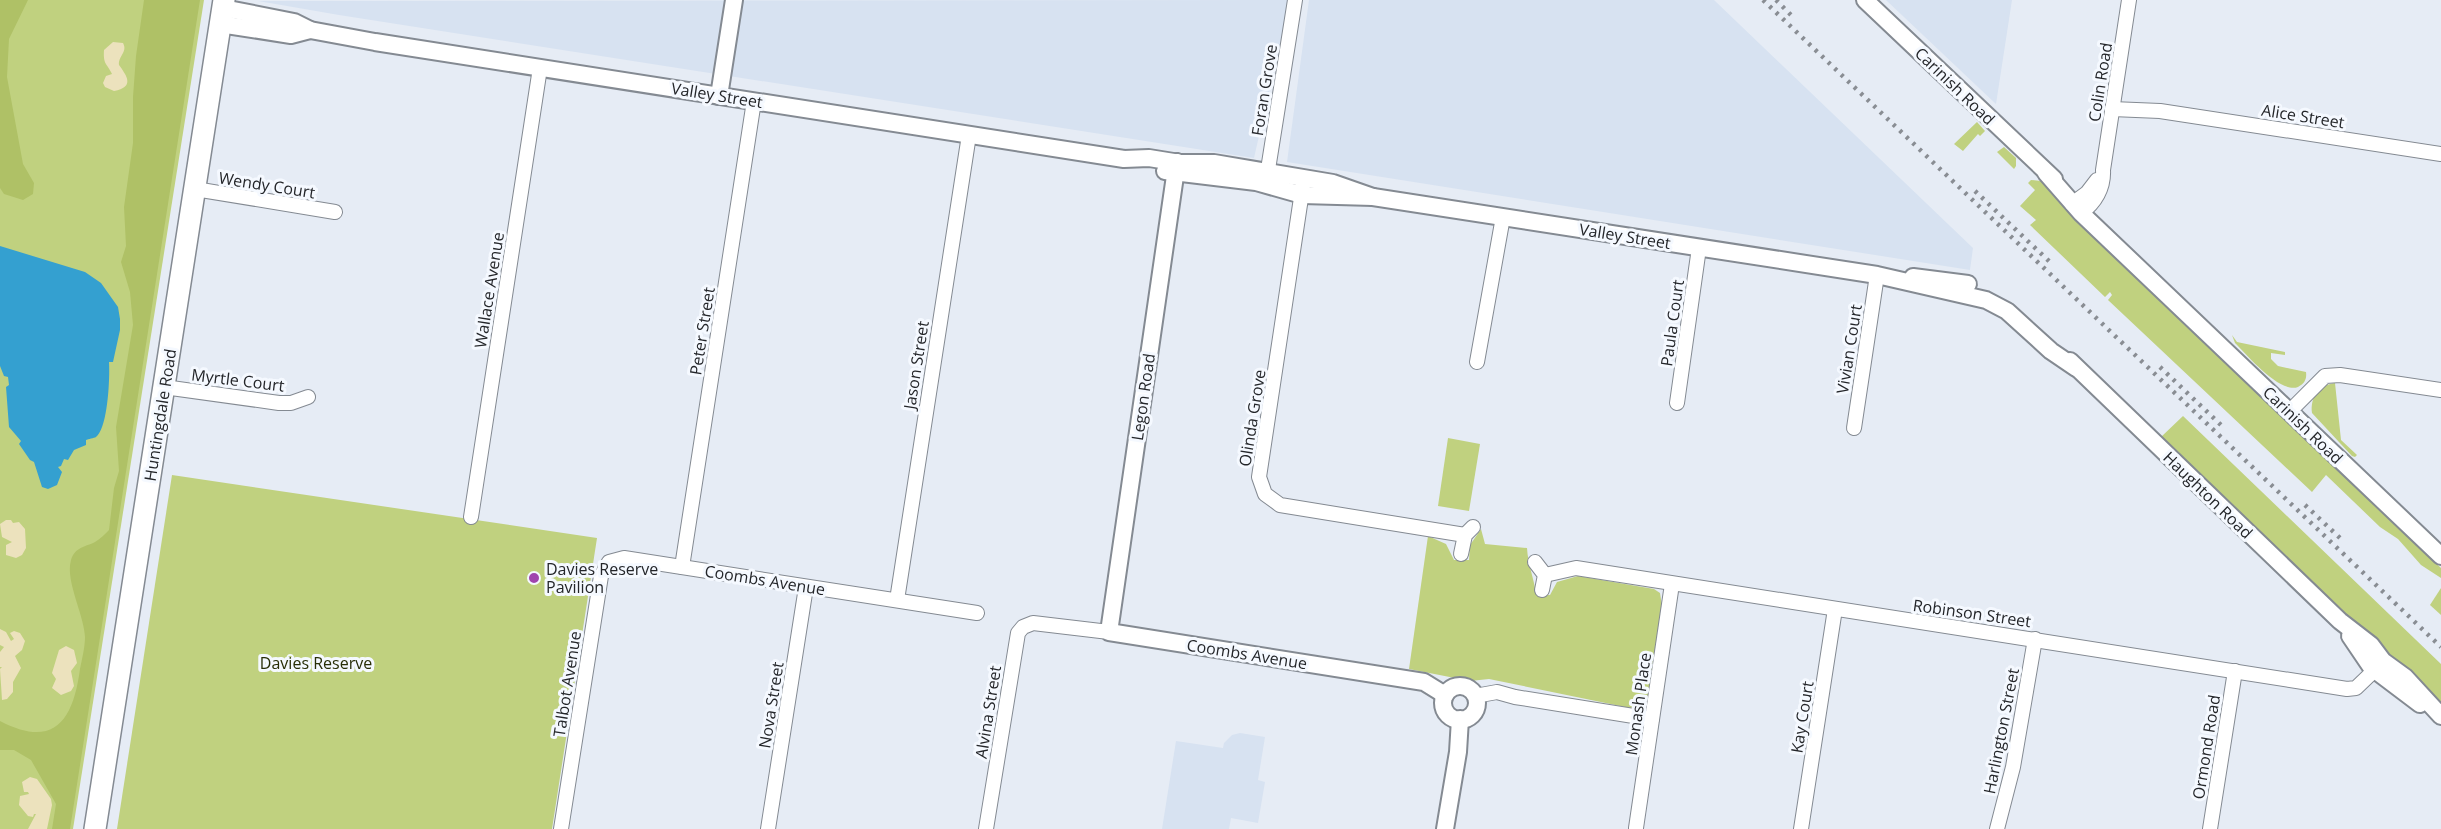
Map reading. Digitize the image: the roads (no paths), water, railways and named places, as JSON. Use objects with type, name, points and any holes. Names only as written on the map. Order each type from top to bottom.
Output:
[{"type":"main road","name":"Huntingdale Road","points":[[95,829],[222,11]]},
{"type":"street","points":[[719,96],[734,0]]},
{"type":"street","name":"Foran Grove","points":[[1267,179],[1295,0]]},
{"type":"street","name":"Carinish Road","points":[[1865,0],[2080,206],[2289,412],[2441,556]]},
{"type":"street","name":"Colin Road","points":[[2080,206],[2103,170],[2129,0]]},
{"type":"street","name":"Valley Street","points":[[222,11],[294,22],[310,30],[540,68],[1124,159],[1148,168],[1176,167],[1226,177],[1304,178],[1333,183],[1373,197]]},
{"type":"street","name":"Wallace Avenue","points":[[471,517],[540,68]]},
{"type":"street","name":"Peter Street","points":[[682,567],[754,101]]},
{"type":"street","name":"Alice Street","points":[[2113,102],[2441,154]]},
{"type":"street","name":"Jason Street","points":[[897,600],[969,135]]},
{"type":"street","name":"Legon Road","points":[[1109,632],[1176,167]]},
{"type":"street","name":"Olinda Grove","points":[[1304,178],[1259,477],[1264,494],[1280,505],[1469,531],[1461,554]]},
{"type":"street","name":"Valley Street","points":[[1267,179],[1302,195],[1373,197],[1987,294]]},
{"type":"street","name":"Wendy Court","points":[[195,189],[335,212]]},
{"type":"street","points":[[1477,362],[1503,217]]},
{"type":"street","name":"Paula Court","points":[[1677,403],[1699,248]]},
{"type":"street","name":"Vivian Court","points":[[1854,428],[1877,275]]},
{"type":"street","name":"Haughton Road","points":[[1987,294],[2051,351],[2076,368],[2340,621],[2390,680],[2418,704],[2438,713]]},
{"type":"street","points":[[2289,412],[2325,376],[2340,375],[2441,390]]},
{"type":"street","name":"Myrtle Court","points":[[164,387],[279,404],[291,404],[308,397]]},
{"type":"street","name":"Coombs Avenue","points":[[624,558],[977,613]]},
{"type":"street","name":"Talbot Avenue","points":[[561,829],[600,576],[609,562],[624,558]]},
{"type":"street","points":[[1535,562],[1545,575],[1542,590]]},
{"type":"street","name":"Robinson Street","points":[[1545,575],[1576,568],[2352,689],[2379,665]]},
{"type":"street","name":"Monash Place","points":[[1636,828],[1672,584]]},
{"type":"street","name":"Nova Street","points":[[768,829],[806,587]]},
{"type":"street","name":"Kay Court","points":[[1800,829],[1835,609]]},
{"type":"street","name":"Alvina Street","points":[[986,829],[1018,633],[1028,624],[1046,624]]},
{"type":"street","name":"Coombs Avenue","points":[[1046,624],[1424,682],[1445,695]]},
{"type":"street","name":"Harlington Street","points":[[1996,829],[2013,766],[2035,639]]},
{"type":"street","name":"Ormond Road","points":[[2210,829],[2235,670]]},
{"type":"street","points":[[1453,687],[1468,688],[1475,696],[1474,712],[1465,718],[1454,718],[1445,711],[1443,700],[1445,695],[1453,687]]},
{"type":"street","points":[[1475,696],[1497,692],[1515,697],[1652,718]]},
{"type":"street","points":[[1445,829],[1458,752],[1460,719]]},
{"type":"water","points":[[0,246],[85,272],[101,283],[118,307],[120,330],[113,362],[109,362],[106,413],[100,432],[96,437],[86,440],[86,445],[74,450],[68,460],[64,459],[58,467],[62,472],[57,485],[48,489],[42,487],[34,462],[30,460],[19,444],[21,441],[9,427],[6,387],[9,385],[8,377],[4,376],[0,366]]},
{"type":"railway","points":[[1763,0],[2441,647]]},
{"type":"railway","points":[[1776,0],[1793,17]]},
{"type":"railway","points":[[1975,191],[2051,263]]},
{"type":"railway","points":[[2160,367],[2221,425]]},
{"type":"railway","points":[[2305,505],[2340,538]]},
{"type":"place","name":"Davies Reserve Pavilion","points":[[534,578]]},
{"type":"park label","name":"Davies Reserve","points":[[316,663]]}]
